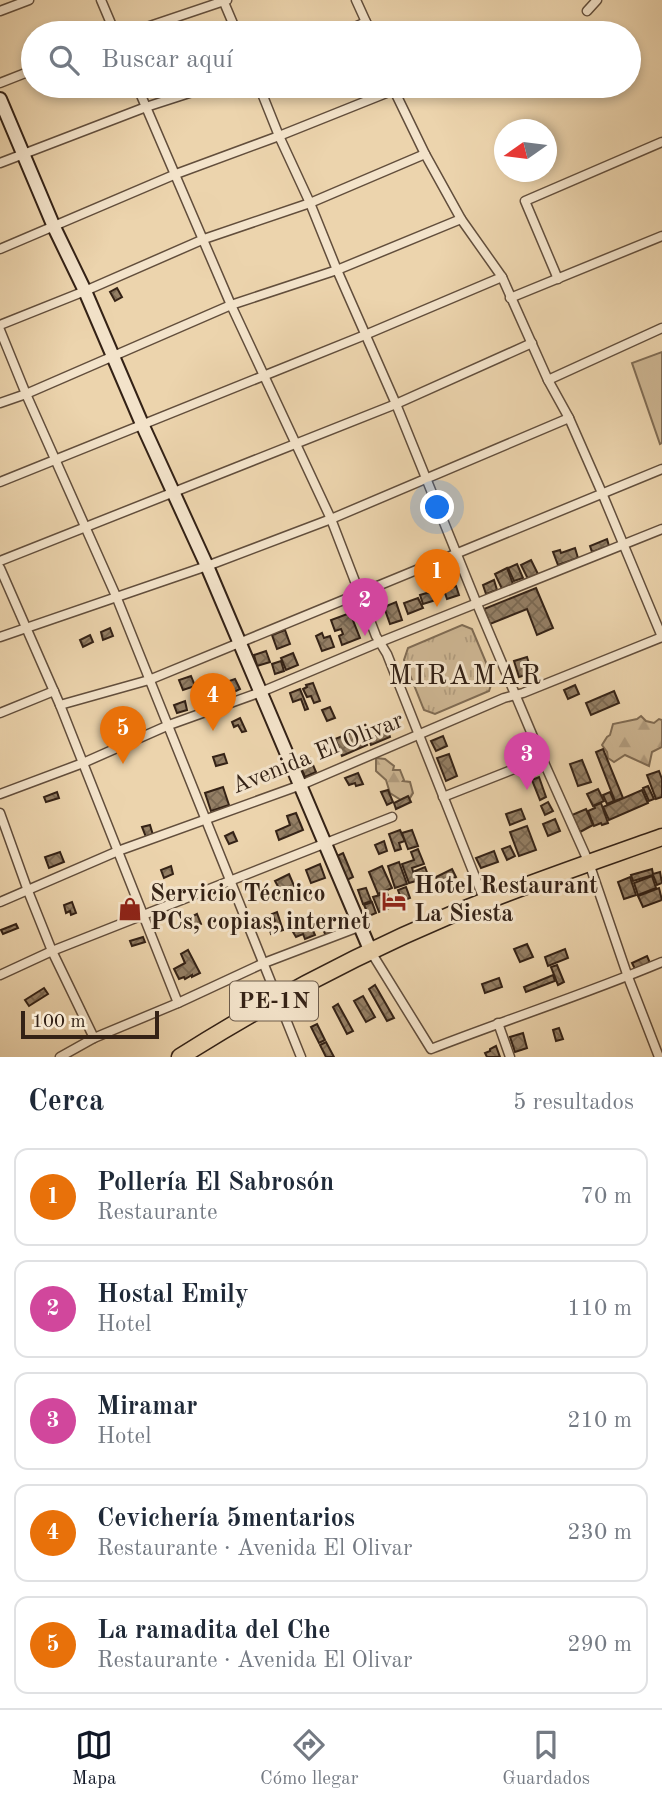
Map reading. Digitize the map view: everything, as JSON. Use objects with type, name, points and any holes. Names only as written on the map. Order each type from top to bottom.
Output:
[{"type":"highway","name":"PE-1N","points":[[180,1057],[278,998],[371,951],[485,902],[662,836]]},
{"type":"street","points":[[0,11],[29,0]]},
{"type":"street","points":[[101,0],[110,21]]},
{"type":"street","points":[[356,0],[366,21]]},
{"type":"street","points":[[587,10],[597,0]]},
{"type":"street","points":[[165,21],[225,1],[232,21]]},
{"type":"street","points":[[0,83],[21,75]]},
{"type":"street","points":[[142,98],[231,305],[331,519],[485,902]]},
{"type":"street","points":[[0,163],[174,98]]},
{"type":"street","points":[[264,98],[396,404],[542,758],[589,863],[659,1057]]},
{"type":"street","points":[[0,249],[176,174],[279,136],[369,98]]},
{"type":"street","points":[[398,98],[461,219],[502,277],[548,380],[569,418],[662,637]]},
{"type":"street","points":[[0,99],[54,227],[240,641],[371,951],[432,1053],[498,1023],[662,962]]},
{"type":"street","points":[[558,279],[525,201],[662,142]]},
{"type":"street","points":[[301,1057],[116,596],[26,394],[0,328],[204,239],[310,203],[425,154]]},
{"type":"street","points":[[0,403],[231,305],[337,270],[461,219]]},
{"type":"street","points":[[510,298],[662,236]]},
{"type":"street","points":[[0,482],[502,277]]},
{"type":"street","points":[[548,380],[662,328]]},
{"type":"street","points":[[0,561],[396,404],[532,343]]},
{"type":"street","points":[[0,637],[207,566],[331,519],[569,418]]},
{"type":"street","points":[[60,705],[149,680],[662,469]]},
{"type":"street","points":[[0,794],[83,763],[169,725],[261,692],[662,529]]},
{"type":"street","points":[[0,568],[60,705],[178,1003]]},
{"type":"street","name":"Avenida El Olivar","points":[[0,902],[118,851],[301,785],[504,698],[662,637]]},
{"type":"street","points":[[0,713],[54,691]]},
{"type":"street","points":[[443,797],[542,758]]},
{"type":"street","points":[[0,813],[52,951],[94,1038]]},
{"type":"street","points":[[0,975],[52,951],[392,817]]},
{"type":"street","points":[[60,1057],[94,1038],[264,963],[361,926]]},
{"type":"street","points":[[498,1023],[510,1057]]},
{"type":"green space","points":[[662,352],[662,443],[660,444],[632,363]]},
{"type":"green space","points":[[462,625],[472,629],[493,679],[489,691],[435,714],[424,710],[404,660],[408,648]]},
{"type":"green space","points":[[641,716],[654,723],[662,720],[662,747],[652,752],[649,766],[625,755],[614,762],[608,758],[602,745],[610,735],[613,724]]},
{"type":"green space","points":[[376,758],[385,759],[394,766],[393,770],[400,770],[403,781],[410,782],[413,793],[410,798],[401,800],[390,793],[386,780],[376,771]]},
{"type":"building","points":[[117,288],[122,297],[115,301],[110,292]]},
{"type":"building","points":[[607,539],[609,546],[592,552],[590,546]]},
{"type":"building","points":[[575,548],[578,558],[558,565],[553,552],[560,550],[561,553]]},
{"type":"building","points":[[531,560],[538,574],[528,579],[521,565]]},
{"type":"building","points":[[517,564],[523,578],[514,581],[508,568]]},
{"type":"building","points":[[507,568],[513,584],[502,589],[495,574]]},
{"type":"building","points":[[494,580],[497,590],[486,594],[483,585]]},
{"type":"building","points":[[456,586],[459,595],[447,599],[444,590]]},
{"type":"building","points":[[536,588],[553,628],[537,635],[527,609],[490,624],[484,609]]},
{"type":"building","points":[[437,590],[439,599],[423,604],[420,595]]},
{"type":"building","points":[[418,598],[423,608],[408,614],[404,603]]},
{"type":"building","points":[[396,602],[402,620],[390,624],[384,607]]},
{"type":"building","points":[[350,613],[360,638],[342,645],[339,636],[343,634],[341,629],[335,631],[331,620]]},
{"type":"building","points":[[110,628],[113,636],[103,640],[101,632]]},
{"type":"building","points":[[285,630],[290,644],[277,649],[272,635]]},
{"type":"building","points":[[322,633],[324,638],[330,636],[334,647],[322,651],[316,636]]},
{"type":"building","points":[[90,635],[93,642],[83,647],[80,640]]},
{"type":"building","points":[[266,651],[270,662],[257,666],[254,655]]},
{"type":"building","points":[[293,653],[298,665],[286,670],[281,658]]},
{"type":"building","points":[[527,657],[532,673],[519,677],[514,661]]},
{"type":"building","points":[[281,661],[284,671],[275,674],[272,664]]},
{"type":"building","points":[[191,676],[195,686],[183,690],[179,680]]},
{"type":"building","points":[[235,679],[240,689],[234,692],[229,681]]},
{"type":"building","points":[[313,683],[320,701],[314,703],[303,689]]},
{"type":"building","points":[[575,685],[579,694],[568,699],[564,690]]},
{"type":"building","points":[[225,688],[227,695],[216,699],[213,692]]},
{"type":"building","points":[[300,689],[308,709],[305,710],[301,699],[293,702],[290,693]]},
{"type":"building","points":[[614,691],[619,703],[591,715],[586,703]]},
{"type":"building","points":[[185,701],[187,710],[177,713],[174,705]]},
{"type":"building","points":[[330,707],[335,718],[327,721],[322,710]]},
{"type":"building","points":[[240,718],[246,731],[242,732],[238,725],[234,727],[232,722]]},
{"type":"building","points":[[360,729],[367,745],[342,756],[335,739]]},
{"type":"building","points":[[388,731],[390,737],[371,745],[369,738]]},
{"type":"building","points":[[443,736],[447,746],[436,751],[431,741]]},
{"type":"building","points":[[603,749],[623,798],[615,801],[596,752]]},
{"type":"building","points":[[224,754],[227,763],[216,766],[213,757]]},
{"type":"building","points":[[449,754],[457,776],[446,781],[437,758]]},
{"type":"building","points":[[310,758],[316,772],[305,777],[299,763]]},
{"type":"building","points":[[582,760],[591,782],[578,786],[570,764]]},
{"type":"building","points":[[659,771],[662,797],[656,799],[647,775]]},
{"type":"building","points":[[358,773],[363,784],[349,785],[345,778]]},
{"type":"building","points":[[539,777],[546,797],[540,800],[532,780]]},
{"type":"building","points":[[648,786],[654,799],[649,801],[643,788]]},
{"type":"building","points":[[223,787],[229,805],[211,811],[205,793]]},
{"type":"building","points":[[598,789],[604,801],[593,806],[587,794]]},
{"type":"building","points":[[388,790],[393,802],[387,805],[381,792]]},
{"type":"building","points":[[642,790],[648,803],[609,820],[603,807]]},
{"type":"building","points":[[57,792],[59,798],[46,802],[44,797]]},
{"type":"building","points":[[610,792],[614,801],[607,804],[603,795]]},
{"type":"building","points":[[408,796],[411,802],[396,809],[394,803]]},
{"type":"building","points":[[548,802],[553,811],[545,815],[541,806]]},
{"type":"building","points":[[601,803],[608,823],[594,826],[588,811]]},
{"type":"building","points":[[521,809],[525,819],[510,825],[506,814]]},
{"type":"building","points":[[586,809],[593,825],[580,832],[572,815]]},
{"type":"building","points":[[296,813],[303,830],[279,840],[276,831],[290,825],[287,816]]},
{"type":"building","points":[[555,819],[560,831],[548,836],[543,824]]},
{"type":"building","points":[[150,825],[153,835],[146,837],[142,827]]},
{"type":"building","points":[[527,826],[536,850],[519,856],[510,832]]},
{"type":"building","points":[[400,830],[405,841],[399,843],[401,849],[395,851],[389,834]]},
{"type":"building","points":[[412,830],[418,846],[408,849],[402,833]]},
{"type":"building","points":[[233,832],[237,841],[229,844],[225,836]]},
{"type":"building","points":[[384,841],[387,851],[379,854],[375,845]]},
{"type":"building","points":[[510,846],[515,856],[507,860],[502,849]]},
{"type":"building","points":[[418,849],[424,864],[412,868],[416,881],[409,883],[402,864],[414,860],[411,852]]},
{"type":"building","points":[[494,851],[498,862],[481,868],[476,858]]},
{"type":"building","points":[[60,852],[64,862],[49,868],[45,857]]},
{"type":"building","points":[[343,853],[353,877],[345,881],[335,857]]},
{"type":"building","points":[[399,862],[407,884],[395,888],[388,866]]},
{"type":"building","points":[[320,864],[325,878],[311,883],[306,870]]},
{"type":"building","points":[[171,866],[173,874],[164,878],[161,870]]},
{"type":"building","points":[[382,866],[392,888],[378,894],[369,872]]},
{"type":"building","points":[[425,867],[432,886],[423,890],[415,871]]},
{"type":"building","points":[[452,869],[456,877],[439,885],[436,877]]},
{"type":"building","points":[[652,869],[653,874],[660,872],[662,883],[657,885],[653,875],[633,881],[631,875]]},
{"type":"building","points":[[289,874],[295,888],[282,894],[275,881]]},
{"type":"building","points":[[652,876],[656,888],[638,895],[634,883]]},
{"type":"building","points":[[630,877],[636,895],[624,899],[618,882]]},
{"type":"building","points":[[406,887],[410,898],[402,901],[398,890]]},
{"type":"building","points":[[366,888],[371,901],[363,904],[358,890]]},
{"type":"building","points":[[659,888],[662,900],[643,907],[638,896]]},
{"type":"building","points":[[387,893],[392,907],[379,912],[373,897]]},
{"type":"building","points":[[133,901],[138,912],[122,918],[120,913],[126,910],[124,904]]},
{"type":"building","points":[[72,902],[76,913],[71,915],[70,911],[66,913],[64,905]]},
{"type":"building","points":[[372,902],[376,913],[369,916],[364,905]]},
{"type":"building","points":[[277,912],[283,930],[271,934],[268,924],[275,921],[272,914]]},
{"type":"building","points":[[197,914],[201,924],[193,927],[189,918]]},
{"type":"building","points":[[324,916],[331,934],[326,936],[318,918]]},
{"type":"building","points":[[16,924],[18,928],[3,934],[1,930]]},
{"type":"building","points":[[310,924],[315,935],[305,939],[303,934],[296,937],[293,932]]},
{"type":"building","points":[[143,937],[145,942],[132,946],[130,941]]},
{"type":"building","points":[[527,944],[533,957],[520,962],[514,949]]},
{"type":"building","points":[[565,949],[568,958],[548,966],[545,957]]},
{"type":"building","points":[[188,950],[200,973],[179,979],[174,969],[185,963],[181,954]]},
{"type":"building","points":[[647,956],[650,963],[635,969],[632,963]]},
{"type":"building","points":[[557,965],[564,982],[558,985],[551,967]]},
{"type":"building","points":[[553,975],[555,981],[526,992],[524,987]]},
{"type":"building","points":[[499,978],[502,987],[485,993],[482,984]]},
{"type":"building","points":[[375,985],[394,1018],[387,1021],[369,989]]},
{"type":"building","points":[[44,988],[48,994],[29,1006],[25,1000]]},
{"type":"building","points":[[363,996],[375,1017],[366,1022],[354,1001]]},
{"type":"building","points":[[338,1004],[353,1031],[347,1034],[333,1007]]},
{"type":"building","points":[[317,1024],[325,1040],[319,1043],[311,1027]]},
{"type":"building","points":[[559,1028],[563,1039],[556,1041],[553,1030]]},
{"type":"building","points":[[523,1033],[527,1048],[515,1052],[510,1037]]},
{"type":"building","points":[[326,1042],[334,1057],[326,1057],[320,1045]]},
{"type":"building","points":[[496,1046],[500,1057],[487,1057],[485,1053]]},
{"type":"place","name":"Pollería El Sabrosón","points":[[437,607]]},
{"type":"place","name":"Hostal Emily","points":[[365,636]]},
{"type":"place","name":"Cevichería 5mentarios","points":[[213,731]]},
{"type":"place","name":"La ramadita del Che","points":[[123,764]]},
{"type":"place","name":"Miramar","points":[[527,790]]},
{"type":"place","name":"Hotel Restaurant La Siesta","points":[[394,901]]},
{"type":"place","name":"Servicio Técnico PCs, copias, internet","points":[[130,909]]},
{"type":"district","name":"MIRAMAR","points":[[466,677]]}]
